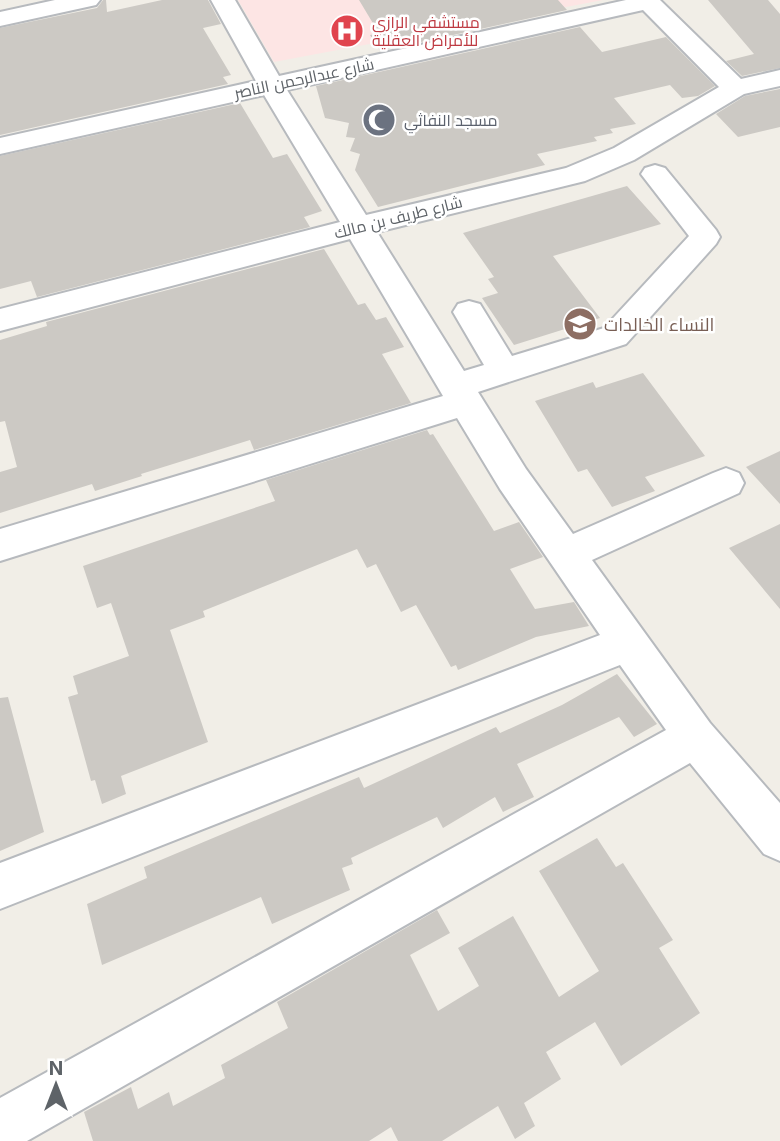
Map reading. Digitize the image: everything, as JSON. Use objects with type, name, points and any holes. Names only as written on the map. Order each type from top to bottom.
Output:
[{"type":"street","points":[[0,19],[88,0]]},
{"type":"street","points":[[223,0],[271,85],[513,479],[568,553],[695,737],[780,838]]},
{"type":"street","points":[[648,1],[735,88]]},
{"type":"street","name":"شارع عبدالرحمن الناصر","points":[[0,146],[648,1]]},
{"type":"street","name":"شارع طريف بن مالك","points":[[0,320],[357,227],[575,175],[624,154],[735,88],[780,78]]},
{"type":"street","points":[[0,545],[459,395],[505,372],[615,336],[705,237],[655,174]]},
{"type":"street","points":[[470,312],[505,372]]},
{"type":"street","points":[[568,553],[726,483]]},
{"type":"street","points":[[0,886],[628,643]]},
{"type":"street","points":[[0,1127],[695,737]]},
{"type":"shaded area","name":"مستشفي الرازي للأمراض العقلية","points":[[238,0],[603,0],[274,62]]},
{"type":"building","points":[[106,0],[107,12],[162,0],[208,0],[221,24],[203,28],[231,75],[223,77],[228,84],[0,135],[0,28],[97,8]]},
{"type":"building","points":[[359,0],[558,0],[567,10],[380,51],[370,35],[377,30]]},
{"type":"building","points":[[708,0],[768,0],[780,14],[780,68],[742,76],[726,61],[754,54]]},
{"type":"building","points":[[580,27],[602,52],[666,37],[715,86],[698,96],[682,98],[670,85],[614,98],[636,124],[610,129],[613,133],[594,137],[597,141],[537,154],[545,165],[378,207],[355,170],[360,154],[350,151],[355,138],[346,137],[349,123],[325,118],[316,86]]},
{"type":"building","points":[[780,89],[780,127],[738,137],[716,114],[745,96]]},
{"type":"building","points":[[240,103],[273,158],[287,154],[322,211],[304,217],[310,227],[37,297],[31,281],[0,289],[0,156]]},
{"type":"building","points":[[627,186],[661,224],[553,256],[600,318],[514,345],[482,298],[498,293],[488,279],[494,277],[463,233]]},
{"type":"building","points":[[324,249],[358,305],[365,303],[376,320],[386,317],[404,347],[382,354],[411,403],[254,450],[250,440],[95,491],[92,484],[0,513],[0,472],[17,467],[5,421],[0,422],[0,340],[47,326],[46,322]]},
{"type":"building","points":[[643,373],[705,456],[645,477],[655,491],[612,507],[587,469],[578,472],[535,401],[593,382],[596,388]]},
{"type":"building","points":[[427,430],[430,435],[433,434],[494,531],[519,522],[543,557],[510,569],[535,609],[574,602],[589,626],[536,637],[458,670],[456,665],[451,667],[416,605],[401,612],[376,564],[367,568],[357,549],[203,611],[205,617],[170,630],[208,742],[121,776],[126,794],[102,804],[95,780],[91,781],[68,697],[78,694],[73,676],[129,656],[111,603],[97,608],[83,566],[275,501],[266,480]]},
{"type":"building","points":[[780,451],[780,504],[746,467]]},
{"type":"building","points":[[780,524],[780,609],[729,548]]},
{"type":"building","points":[[617,674],[657,724],[634,737],[619,717],[517,764],[534,797],[503,812],[495,797],[443,828],[437,817],[351,858],[353,864],[342,868],[350,890],[272,924],[261,897],[102,965],[87,904],[147,878],[144,867],[359,777],[364,788],[496,727],[500,733],[562,705]]},
{"type":"building","points":[[8,697],[44,832],[0,851],[0,698]]},
{"type":"building","points":[[597,838],[616,867],[623,863],[673,940],[659,948],[700,1013],[621,1066],[595,1022],[546,1052],[561,1079],[524,1103],[535,1126],[515,1139],[498,1106],[442,1141],[398,1141],[391,1127],[369,1141],[93,1141],[84,1112],[131,1087],[138,1109],[169,1092],[173,1106],[225,1078],[221,1065],[288,1028],[277,1002],[437,910],[450,933],[410,955],[438,1011],[479,986],[458,948],[513,916],[559,997],[599,971],[539,871]]},
{"type":"place","name":"مستشفي الرازي للأمراض العقلية","points":[[347,31]]},
{"type":"place","name":"مسجد النفاثي","points":[[379,120]]},
{"type":"place","name":"النساء الخالدات","points":[[580,324]]}]
